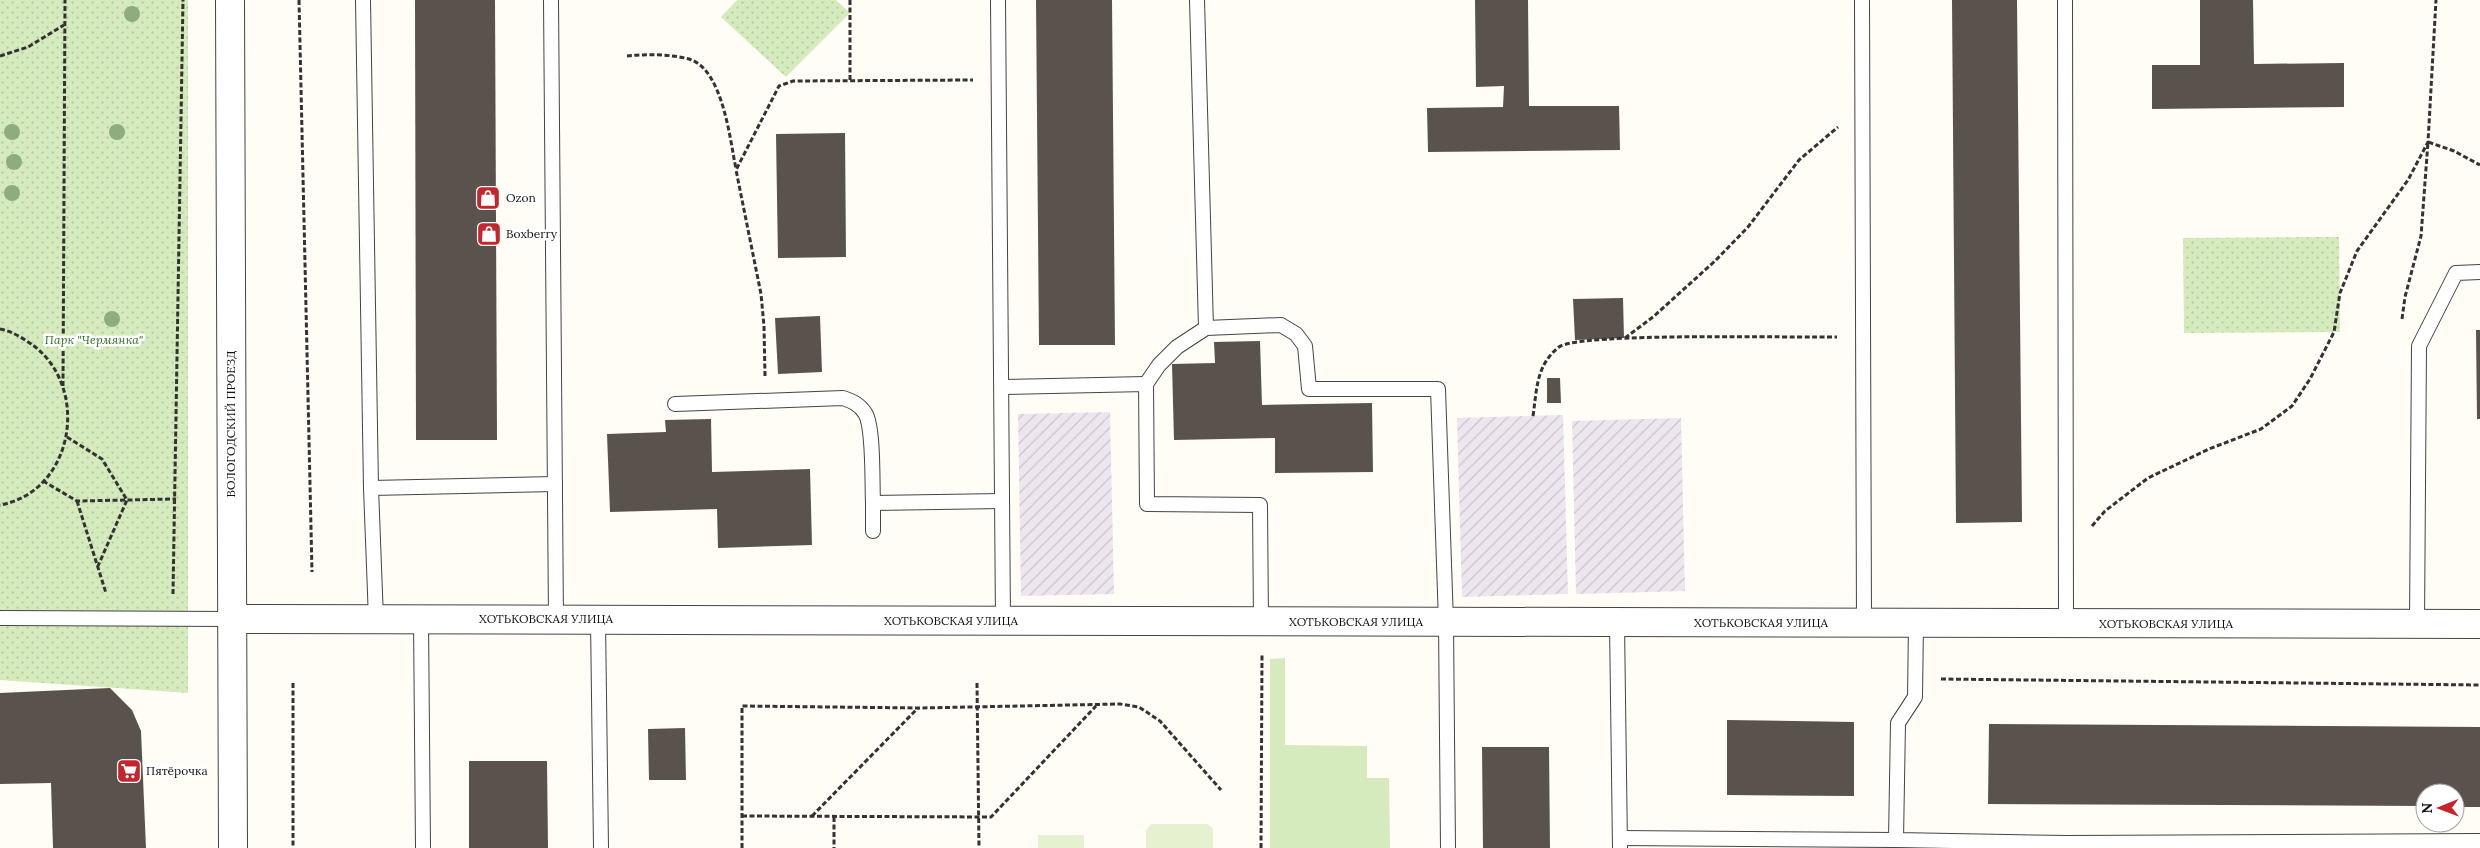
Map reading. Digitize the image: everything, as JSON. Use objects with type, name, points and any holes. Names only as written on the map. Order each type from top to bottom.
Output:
[{"type":"street","name":"ВОЛОГОДСКИЙ ПРОЕЗД","points":[[230,0],[233,848]]},
{"type":"street","name":"ХОТЬКОВСКАЯ УЛИЦА","points":[[232,619],[2480,624]]},
{"type":"lane","points":[[363,0],[371,488],[376,619]]},
{"type":"lane","points":[[551,0],[556,620]]},
{"type":"lane","points":[[998,0],[1003,621]]},
{"type":"lane","points":[[1197,0],[1206,328]]},
{"type":"lane","points":[[1862,0],[1864,623]]},
{"type":"lane","points":[[2065,0],[2066,623]]},
{"type":"lane","points":[[2417,624],[2419,346],[2456,273],[2480,272]]},
{"type":"lane","points":[[1261,621],[1260,505],[1147,504],[1146,384],[1159,365],[1177,347],[1206,328],[1280,325],[1296,334],[1306,346],[1309,389],[1438,389],[1446,622],[1448,848]]},
{"type":"lane","points":[[1002,387],[1146,384]]},
{"type":"lane","points":[[675,404],[843,398],[856,403],[866,414],[870,439],[873,531]]},
{"type":"lane","points":[[371,488],[555,484]]},
{"type":"lane","points":[[873,503],[1002,501]]},
{"type":"lane","points":[[0,618],[115,620],[232,619]]},
{"type":"lane","points":[[420,618],[423,848]]},
{"type":"lane","points":[[598,620],[601,848]]},
{"type":"lane","points":[[1617,622],[1620,843],[1896,840],[2067,843],[2480,841]]},
{"type":"lane","points":[[1896,840],[1898,723],[1915,697],[1916,623]]},
{"type":"path","points":[[0,505],[26,495],[43,481],[58,460],[67,436],[69,420],[63,386],[65,0]]},
{"type":"path","points":[[173,620],[183,0]]},
{"type":"path","points":[[299,0],[312,572]]},
{"type":"path","points":[[850,0],[850,80]]},
{"type":"path","points":[[2066,554],[2105,511],[2148,478],[2210,449],[2261,429],[2292,406],[2330,342],[2334,332],[2340,293],[2357,251],[2408,180],[2428,142],[2436,0]]},
{"type":"path","points":[[0,56],[28,47],[65,24]]},
{"type":"path","points":[[627,56],[642,55],[690,60],[710,74],[721,99],[761,294],[764,326],[765,400]]},
{"type":"path","points":[[736,170],[779,86],[794,81],[999,80]]},
{"type":"path","points":[[1624,338],[1653,317],[1722,254],[1748,227],[1799,160],[1835,128],[1863,118]]},
{"type":"path","points":[[2428,142],[2454,151],[2480,165]]},
{"type":"path","points":[[0,329],[24,339],[40,351],[54,368],[63,386]]},
{"type":"path","points":[[1533,416],[1538,376],[1545,360],[1561,346],[1624,338],[1863,337]]},
{"type":"path","points":[[67,436],[102,459],[126,500]]},
{"type":"path","points":[[43,481],[77,500],[176,499]]},
{"type":"path","points":[[77,500],[115,620]]},
{"type":"path","points":[[98,566],[126,500]]},
{"type":"path","points":[[1261,848],[1262,653]]},
{"type":"path","points":[[1916,678],[2480,685]]},
{"type":"path","points":[[293,683],[293,848]]},
{"type":"path","points":[[978,684],[979,848]]},
{"type":"path","points":[[742,816],[991,817],[1096,705]]},
{"type":"path","points":[[742,848],[742,706],[919,708],[1139,706],[1160,721],[1221,790]]},
{"type":"path","points":[[812,816],[919,708]]},
{"type":"path","points":[[834,817],[834,848]]},
{"type":"shaded area","points":[[1110,412],[1114,594],[1021,596],[1018,414]]},
{"type":"shaded area","points":[[1563,415],[1568,594],[1462,597],[1457,418]]},
{"type":"shaded area","points":[[1681,418],[1685,591],[1576,594],[1572,421]]},
{"type":"green space","name":"Парк \"Чермянка\"","points":[[0,0],[188,0],[188,693],[0,680]]},
{"type":"green space","points":[[737,0],[836,0],[850,13],[786,77],[721,17]]},
{"type":"green space","points":[[2339,237],[2340,332],[2184,333],[2183,238]]},
{"type":"green space","points":[[1285,658],[1285,745],[1367,746],[1367,778],[1389,778],[1390,848],[1270,848],[1270,659]]},
{"type":"green space","points":[[1151,824],[1208,824],[1213,829],[1213,848],[1146,848],[1146,830]]},
{"type":"green space","points":[[1038,835],[1084,835],[1084,848],[1038,848]]},
{"type":"building","points":[[415,0],[495,0],[497,440],[416,440]]},
{"type":"building","points":[[1036,0],[1112,0],[1115,345],[1039,345]]},
{"type":"building","points":[[1475,0],[1528,0],[1529,106],[1619,106],[1620,150],[1428,152],[1427,108],[1503,107],[1504,86],[1476,87]]},
{"type":"building","points":[[1952,0],[2017,0],[2022,522],[1956,523]]},
{"type":"building","points":[[2200,0],[2253,0],[2254,64],[2344,63],[2344,107],[2152,109],[2152,65],[2200,65]]},
{"type":"building","points":[[845,133],[846,257],[778,258],[776,134]]},
{"type":"building","points":[[1623,298],[1624,338],[1575,340],[1573,299]]},
{"type":"building","points":[[820,316],[822,372],[778,374],[775,318]]},
{"type":"building","points":[[2476,330],[2480,330],[2480,419],[2477,419]]},
{"type":"building","points":[[1260,341],[1262,405],[1372,403],[1373,472],[1275,473],[1275,438],[1174,440],[1172,364],[1215,363],[1214,342]]},
{"type":"building","points":[[1547,378],[1560,378],[1561,403],[1547,403]]},
{"type":"building","points":[[711,419],[712,472],[810,469],[812,545],[718,548],[717,509],[610,512],[607,434],[666,432],[665,420]]},
{"type":"building","points":[[110,688],[132,710],[141,731],[146,848],[53,848],[51,783],[0,784],[0,693]]},
{"type":"building","points":[[1727,720],[1854,722],[1854,796],[1727,795]]},
{"type":"building","points":[[1989,724],[2480,727],[2480,807],[2465,807],[2465,783],[2415,783],[2415,806],[1988,804]]},
{"type":"building","points":[[685,728],[686,780],[649,780],[648,729]]},
{"type":"building","points":[[1482,747],[1549,747],[1550,848],[1483,848]]},
{"type":"building","points":[[469,761],[547,761],[548,848],[469,848]]},
{"type":"place","name":"Ozon","points":[[488,198]]},
{"type":"place","name":"Boxberry","points":[[489,234]]},
{"type":"place","name":"Пятёрочка","points":[[129,771]]}]
